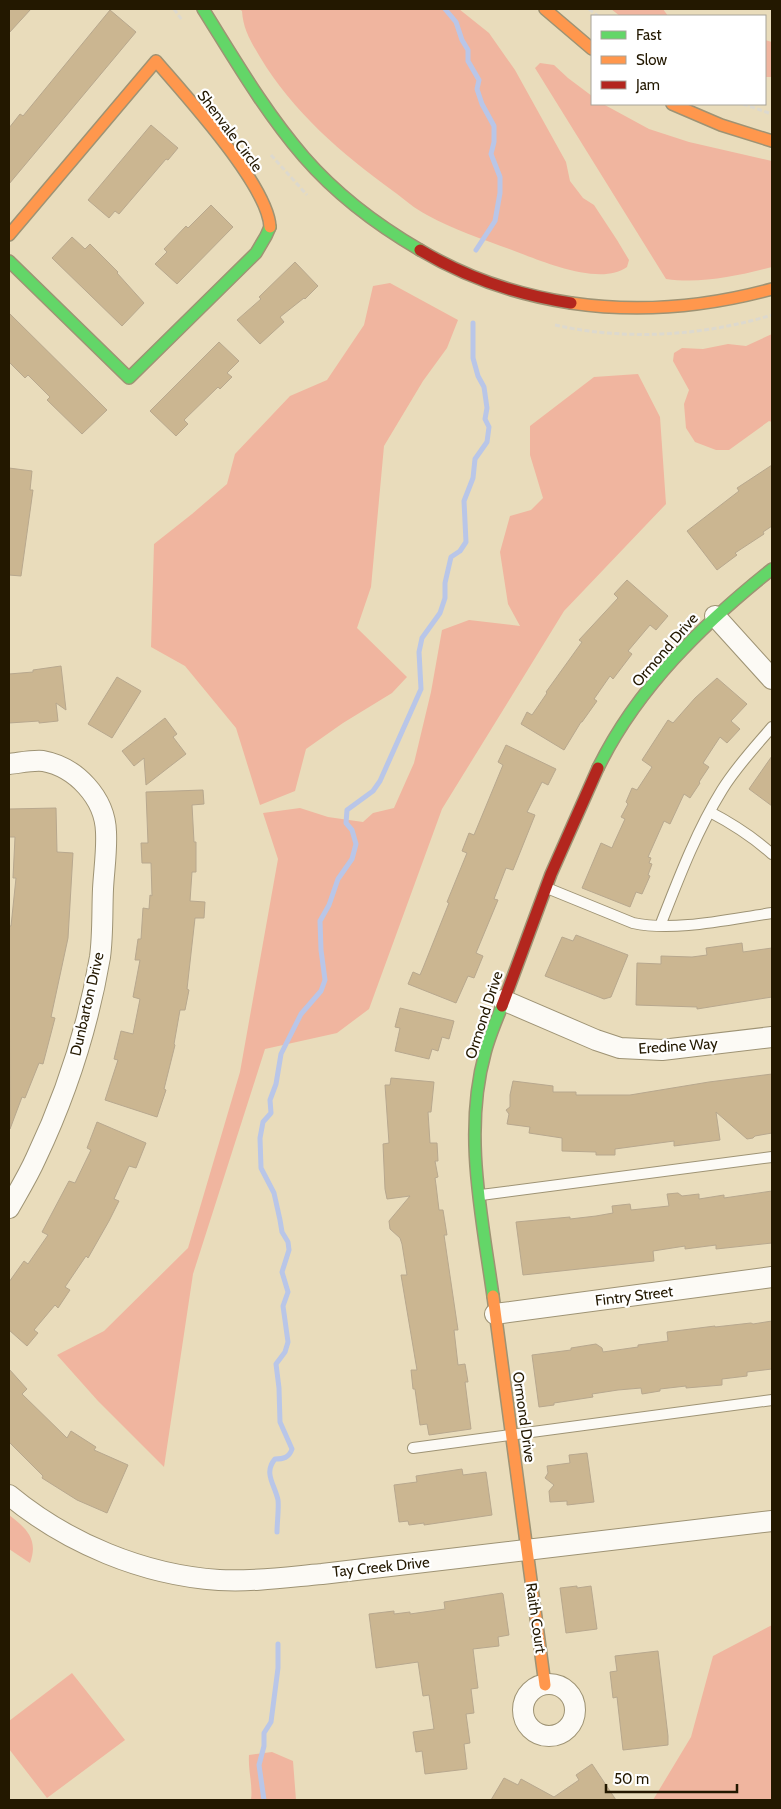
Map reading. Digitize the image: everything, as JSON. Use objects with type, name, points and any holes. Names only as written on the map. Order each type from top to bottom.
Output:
[{"type":"street","points":[[203,9],[260,100],[290,141],[322,177],[371,218],[416,248],[436,258],[495,285],[531,296],[584,306],[672,308],[709,304],[747,296],[772,288]]},
{"type":"street","points":[[544,9],[591,48]]},
{"type":"street","name":"Shenvale Circle","points":[[9,235],[156,62],[230,151],[265,209],[270,225],[266,237],[256,253],[128,378],[9,261]]},
{"type":"street","points":[[674,105],[704,120],[772,141]]},
{"type":"street","name":"Ormond Drive","points":[[526,1551],[479,1195],[475,1146],[479,1082],[485,1053],[503,1000],[560,851],[616,735],[658,677],[714,616],[772,569]]},
{"type":"street","points":[[714,616],[772,678]]},
{"type":"street","name":"Dunbarton Drive","points":[[9,764],[40,761],[54,764],[73,774],[92,793],[101,808],[106,832],[100,955],[87,1018],[75,1060],[57,1110],[36,1159],[9,1208]]},
{"type":"street","name":"Eredine Way","points":[[503,1000],[596,1040],[620,1048],[662,1050],[772,1037]]},
{"type":"street","name":"Fintry Street","points":[[495,1314],[772,1278]]},
{"type":"street","name":"Tay Creek Drive","points":[[9,1495],[30,1513],[115,1557],[172,1574],[219,1580],[256,1580],[322,1574],[772,1521]]},
{"type":"street","name":"Raith Court","points":[[526,1551],[545,1685]]},
{"type":"lane","points":[[660,926],[683,869],[710,812],[723,789],[739,767],[772,727]]},
{"type":"lane","points":[[710,812],[753,837],[772,854]]},
{"type":"lane","points":[[546,888],[634,923],[660,926],[772,913]]},
{"type":"lane","points":[[479,1195],[772,1157]]},
{"type":"lane","points":[[413,1448],[772,1400]]},
{"type":"path","points":[[746,105],[772,114]]},
{"type":"shaded area","points":[[239,9],[459,9],[489,33],[515,70],[566,162],[570,181],[583,198],[594,205],[629,260],[627,267],[617,272],[605,274],[591,274],[562,268],[463,232],[418,210],[355,162],[303,114],[287,96],[260,57],[248,35],[242,11]]},
{"type":"shaded area","points":[[611,9],[663,9],[667,15],[619,15]]},
{"type":"shaded area","points":[[766,40],[772,42],[772,77],[766,77]]},
{"type":"shaded area","points":[[540,63],[554,65],[591,95],[591,105],[605,105],[649,129],[689,142],[772,161],[772,267],[706,280],[666,279],[535,68]]},
{"type":"shaded area","points":[[390,283],[458,320],[447,348],[423,381],[384,446],[371,587],[357,628],[407,677],[392,693],[343,723],[306,749],[295,791],[260,805],[236,728],[185,666],[151,647],[154,544],[227,484],[235,454],[290,396],[327,380],[364,325],[373,286]]},
{"type":"shaded area","points":[[772,334],[772,422],[769,421],[729,450],[716,450],[695,442],[686,428],[684,404],[689,390],[673,361],[674,353],[682,348],[703,349],[728,344],[746,346]]},
{"type":"shaded area","points":[[638,374],[660,417],[666,504],[564,611],[442,809],[369,1009],[337,1033],[265,1049],[193,1274],[164,1467],[98,1401],[57,1355],[104,1331],[188,1248],[240,1072],[278,859],[263,813],[300,808],[328,817],[363,822],[373,813],[394,808],[414,763],[431,692],[442,630],[469,620],[520,626],[508,604],[500,552],[510,516],[531,510],[543,498],[530,455],[530,426],[594,377]]},
{"type":"shaded area","points":[[9,1515],[21,1525],[32,1541],[33,1547],[30,1563],[9,1549]]},
{"type":"shaded area","points":[[772,1625],[772,1800],[653,1800],[691,1737],[713,1656]]},
{"type":"shaded area","points":[[72,1673],[125,1740],[47,1798],[9,1749],[9,1721]]},
{"type":"shaded area","points":[[272,1752],[293,1761],[296,1800],[251,1800],[249,1755]]},
{"type":"building","points":[[9,9],[31,9],[9,33]]},
{"type":"building","points":[[110,10],[136,32],[9,184],[9,128],[20,114],[23,116]]},
{"type":"building","points":[[151,125],[178,148],[168,160],[166,159],[119,214],[115,211],[109,218],[88,200]]},
{"type":"building","points":[[211,205],[233,227],[177,284],[155,264],[167,252],[164,249],[186,226],[188,228]]},
{"type":"building","points":[[72,237],[85,249],[90,244],[118,272],[144,303],[122,326],[52,258]]},
{"type":"building","points":[[295,262],[318,286],[305,299],[280,317],[284,322],[260,344],[237,320],[261,299],[259,297]]},
{"type":"building","points":[[9,313],[107,410],[82,434],[47,400],[50,397],[28,375],[25,378],[9,362]]},
{"type":"building","points":[[219,342],[239,361],[227,373],[232,377],[220,389],[218,387],[184,420],[188,424],[176,436],[150,411]]},
{"type":"building","points":[[772,465],[772,526],[763,532],[764,534],[735,553],[737,555],[717,570],[687,531],[739,491],[737,488]]},
{"type":"building","points":[[9,468],[32,471],[30,490],[33,490],[21,576],[9,575]]},
{"type":"building","points":[[627,580],[668,616],[656,630],[650,625],[628,651],[632,654],[613,679],[610,676],[594,699],[597,701],[581,722],[564,750],[521,724],[527,712],[532,715],[582,642],[579,640],[618,598],[614,594]]},
{"type":"building","points":[[61,666],[66,710],[56,703],[58,721],[9,723],[9,674],[33,672],[33,670]]},
{"type":"building","points":[[117,677],[141,691],[112,738],[88,724]]},
{"type":"building","points":[[717,678],[747,704],[731,721],[740,729],[727,743],[720,737],[703,763],[709,767],[690,798],[684,794],[670,824],[664,821],[648,857],[651,858],[649,863],[652,864],[648,875],[650,876],[642,894],[636,892],[630,907],[582,888],[601,843],[612,848],[625,819],[621,817],[628,804],[626,802],[632,788],[637,790],[652,767],[642,760],[668,720],[673,723],[695,698]]},
{"type":"building","points":[[165,718],[177,734],[173,737],[186,754],[146,785],[144,758],[134,766],[122,751]]},
{"type":"building","points":[[506,745],[556,769],[548,785],[542,782],[527,812],[535,815],[513,870],[506,868],[494,899],[498,900],[476,953],[483,956],[474,978],[468,976],[456,1003],[408,984],[413,972],[420,975],[423,968],[467,853],[462,851],[469,833],[474,835],[503,765],[498,762]]},
{"type":"building","points":[[772,756],[772,806],[749,789]]},
{"type":"building","points":[[203,790],[204,804],[192,805],[194,842],[196,842],[196,872],[192,872],[190,901],[205,902],[204,918],[195,918],[187,989],[189,990],[185,1010],[180,1010],[175,1045],[164,1089],[166,1090],[157,1117],[105,1100],[118,1060],[114,1059],[121,1031],[133,1034],[140,999],[133,997],[140,960],[135,960],[138,939],[141,939],[143,908],[149,909],[150,895],[152,896],[151,863],[142,863],[141,843],[148,843],[146,792]]},
{"type":"building","points":[[56,808],[57,852],[73,853],[68,938],[51,1017],[55,1018],[43,1064],[39,1063],[25,1098],[22,1097],[10,1129],[9,926],[11,926],[16,878],[13,878],[15,837],[9,837],[9,809]]},
{"type":"building","points":[[576,935],[628,955],[611,997],[604,999],[545,976],[562,937],[573,941]]},
{"type":"building","points":[[742,943],[743,952],[772,948],[772,997],[697,1009],[697,1007],[636,1005],[637,963],[661,964],[661,956],[692,957],[707,955],[706,948]]},
{"type":"building","points":[[400,1008],[454,1021],[449,1039],[442,1037],[438,1051],[432,1049],[429,1059],[395,1051],[400,1028],[395,1027]]},
{"type":"building","points":[[772,1074],[772,1133],[753,1138],[747,1139],[716,1112],[720,1140],[674,1146],[674,1141],[615,1149],[615,1155],[596,1155],[596,1152],[562,1151],[562,1138],[529,1133],[530,1127],[507,1124],[509,1114],[506,1110],[510,1107],[513,1081],[553,1086],[553,1092],[576,1092],[576,1095],[630,1095]]},
{"type":"building","points":[[391,1078],[434,1082],[431,1112],[428,1112],[430,1143],[437,1143],[438,1161],[435,1161],[438,1177],[435,1178],[439,1210],[443,1210],[447,1235],[444,1235],[458,1330],[454,1330],[458,1365],[465,1364],[468,1382],[465,1382],[471,1429],[429,1435],[427,1424],[420,1425],[411,1370],[417,1370],[401,1275],[407,1275],[400,1238],[390,1229],[389,1221],[410,1196],[387,1199],[385,1189],[383,1144],[389,1143],[385,1085],[390,1085]]},
{"type":"building","points":[[97,1122],[146,1143],[136,1168],[129,1166],[114,1199],[119,1201],[109,1221],[88,1258],[86,1256],[65,1287],[70,1290],[58,1308],[55,1305],[34,1330],[38,1333],[27,1346],[9,1330],[9,1282],[24,1261],[28,1264],[48,1235],[42,1232],[69,1181],[75,1183],[91,1150],[87,1148]]},
{"type":"building","points":[[772,1191],[772,1243],[716,1249],[716,1245],[685,1249],[685,1246],[653,1251],[654,1261],[523,1275],[516,1222],[596,1216],[613,1213],[612,1206],[630,1204],[631,1210],[669,1206],[667,1194],[678,1193],[682,1196],[699,1194],[699,1199],[724,1195],[724,1198]]},
{"type":"building","points":[[772,1321],[772,1369],[747,1372],[747,1376],[722,1379],[722,1385],[686,1388],[686,1386],[660,1389],[660,1391],[642,1394],[641,1388],[618,1390],[592,1394],[593,1397],[539,1407],[532,1355],[571,1350],[571,1348],[596,1344],[602,1348],[603,1352],[668,1341],[667,1332]]},
{"type":"building","points":[[9,1369],[27,1389],[22,1394],[67,1438],[71,1431],[96,1447],[94,1450],[128,1465],[107,1513],[77,1500],[42,1478],[43,1476],[9,1442]]},
{"type":"building","points":[[587,1453],[594,1502],[567,1505],[567,1501],[550,1502],[549,1491],[554,1485],[545,1478],[548,1473],[547,1466],[570,1463],[569,1455]]},
{"type":"building","points":[[462,1469],[463,1475],[486,1472],[492,1515],[424,1525],[424,1523],[409,1525],[408,1521],[399,1522],[394,1485],[417,1482],[416,1476]]},
{"type":"building","points":[[577,1586],[577,1588],[591,1586],[597,1629],[566,1633],[560,1588]]},
{"type":"building","points":[[502,1593],[509,1635],[498,1637],[499,1646],[473,1649],[478,1688],[471,1689],[474,1713],[466,1714],[470,1743],[464,1744],[467,1769],[425,1774],[422,1751],[416,1752],[413,1732],[434,1729],[429,1695],[423,1696],[418,1662],[376,1668],[369,1614],[394,1611],[394,1614],[410,1612],[410,1614],[445,1609],[444,1602]]},
{"type":"building","points":[[658,1651],[668,1745],[623,1750],[617,1697],[613,1698],[610,1672],[617,1671],[615,1656]]},
{"type":"building","points":[[592,1764],[616,1800],[491,1800],[504,1778],[518,1785],[521,1779],[554,1797],[579,1780],[576,1775]]},
{"type":"waterway","points":[[445,9],[456,22],[462,40],[468,50],[468,61],[479,80],[477,89],[482,104],[494,126],[494,142],[491,154],[500,177],[500,193],[495,221],[476,250]]},
{"type":"waterway","points":[[277,1532],[278,1500],[271,1479],[270,1469],[275,1459],[285,1457],[292,1449],[280,1422],[276,1364],[285,1352],[288,1342],[283,1306],[288,1292],[282,1272],[289,1250],[288,1242],[282,1232],[274,1193],[261,1168],[260,1138],[263,1122],[271,1113],[270,1100],[276,1084],[281,1054],[301,1014],[321,991],[325,980],[320,921],[329,905],[338,879],[352,859],[356,844],[352,830],[346,823],[347,810],[373,791],[380,781],[421,689],[419,652],[422,638],[440,613],[445,598],[445,583],[451,557],[460,551],[466,542],[464,501],[473,478],[475,459],[487,442],[489,427],[485,419],[487,408],[484,387],[478,376],[473,358],[473,323]]},
{"type":"waterway","points":[[264,1800],[259,1765],[264,1746],[264,1733],[271,1722],[278,1668],[278,1644]]},
{"type":"traffic: fast","points":[[203,9],[263,104],[304,157],[344,197],[388,230],[420,250]]},
{"type":"traffic: fast","points":[[9,261],[129,378],[256,253],[270,227]]},
{"type":"traffic: fast","points":[[598,768],[614,739],[652,684],[697,635],[772,569]]},
{"type":"traffic: fast","points":[[493,1296],[480,1205],[475,1144],[475,1113],[485,1053],[502,1006]]},
{"type":"traffic: slow","points":[[545,9],[591,48]]},
{"type":"traffic: slow","points":[[9,235],[156,61],[204,117],[241,165],[266,209],[270,227]]},
{"type":"traffic: slow","points":[[674,105],[721,125],[772,141]]},
{"type":"traffic: slow","points":[[571,303],[622,308],[647,308],[697,304],[772,289]]},
{"type":"traffic: slow","points":[[493,1296],[545,1685]]},
{"type":"traffic: jam","points":[[420,250],[456,269],[493,284],[551,300],[571,303]]},
{"type":"traffic: jam","points":[[502,1006],[551,874],[598,768]]}]
